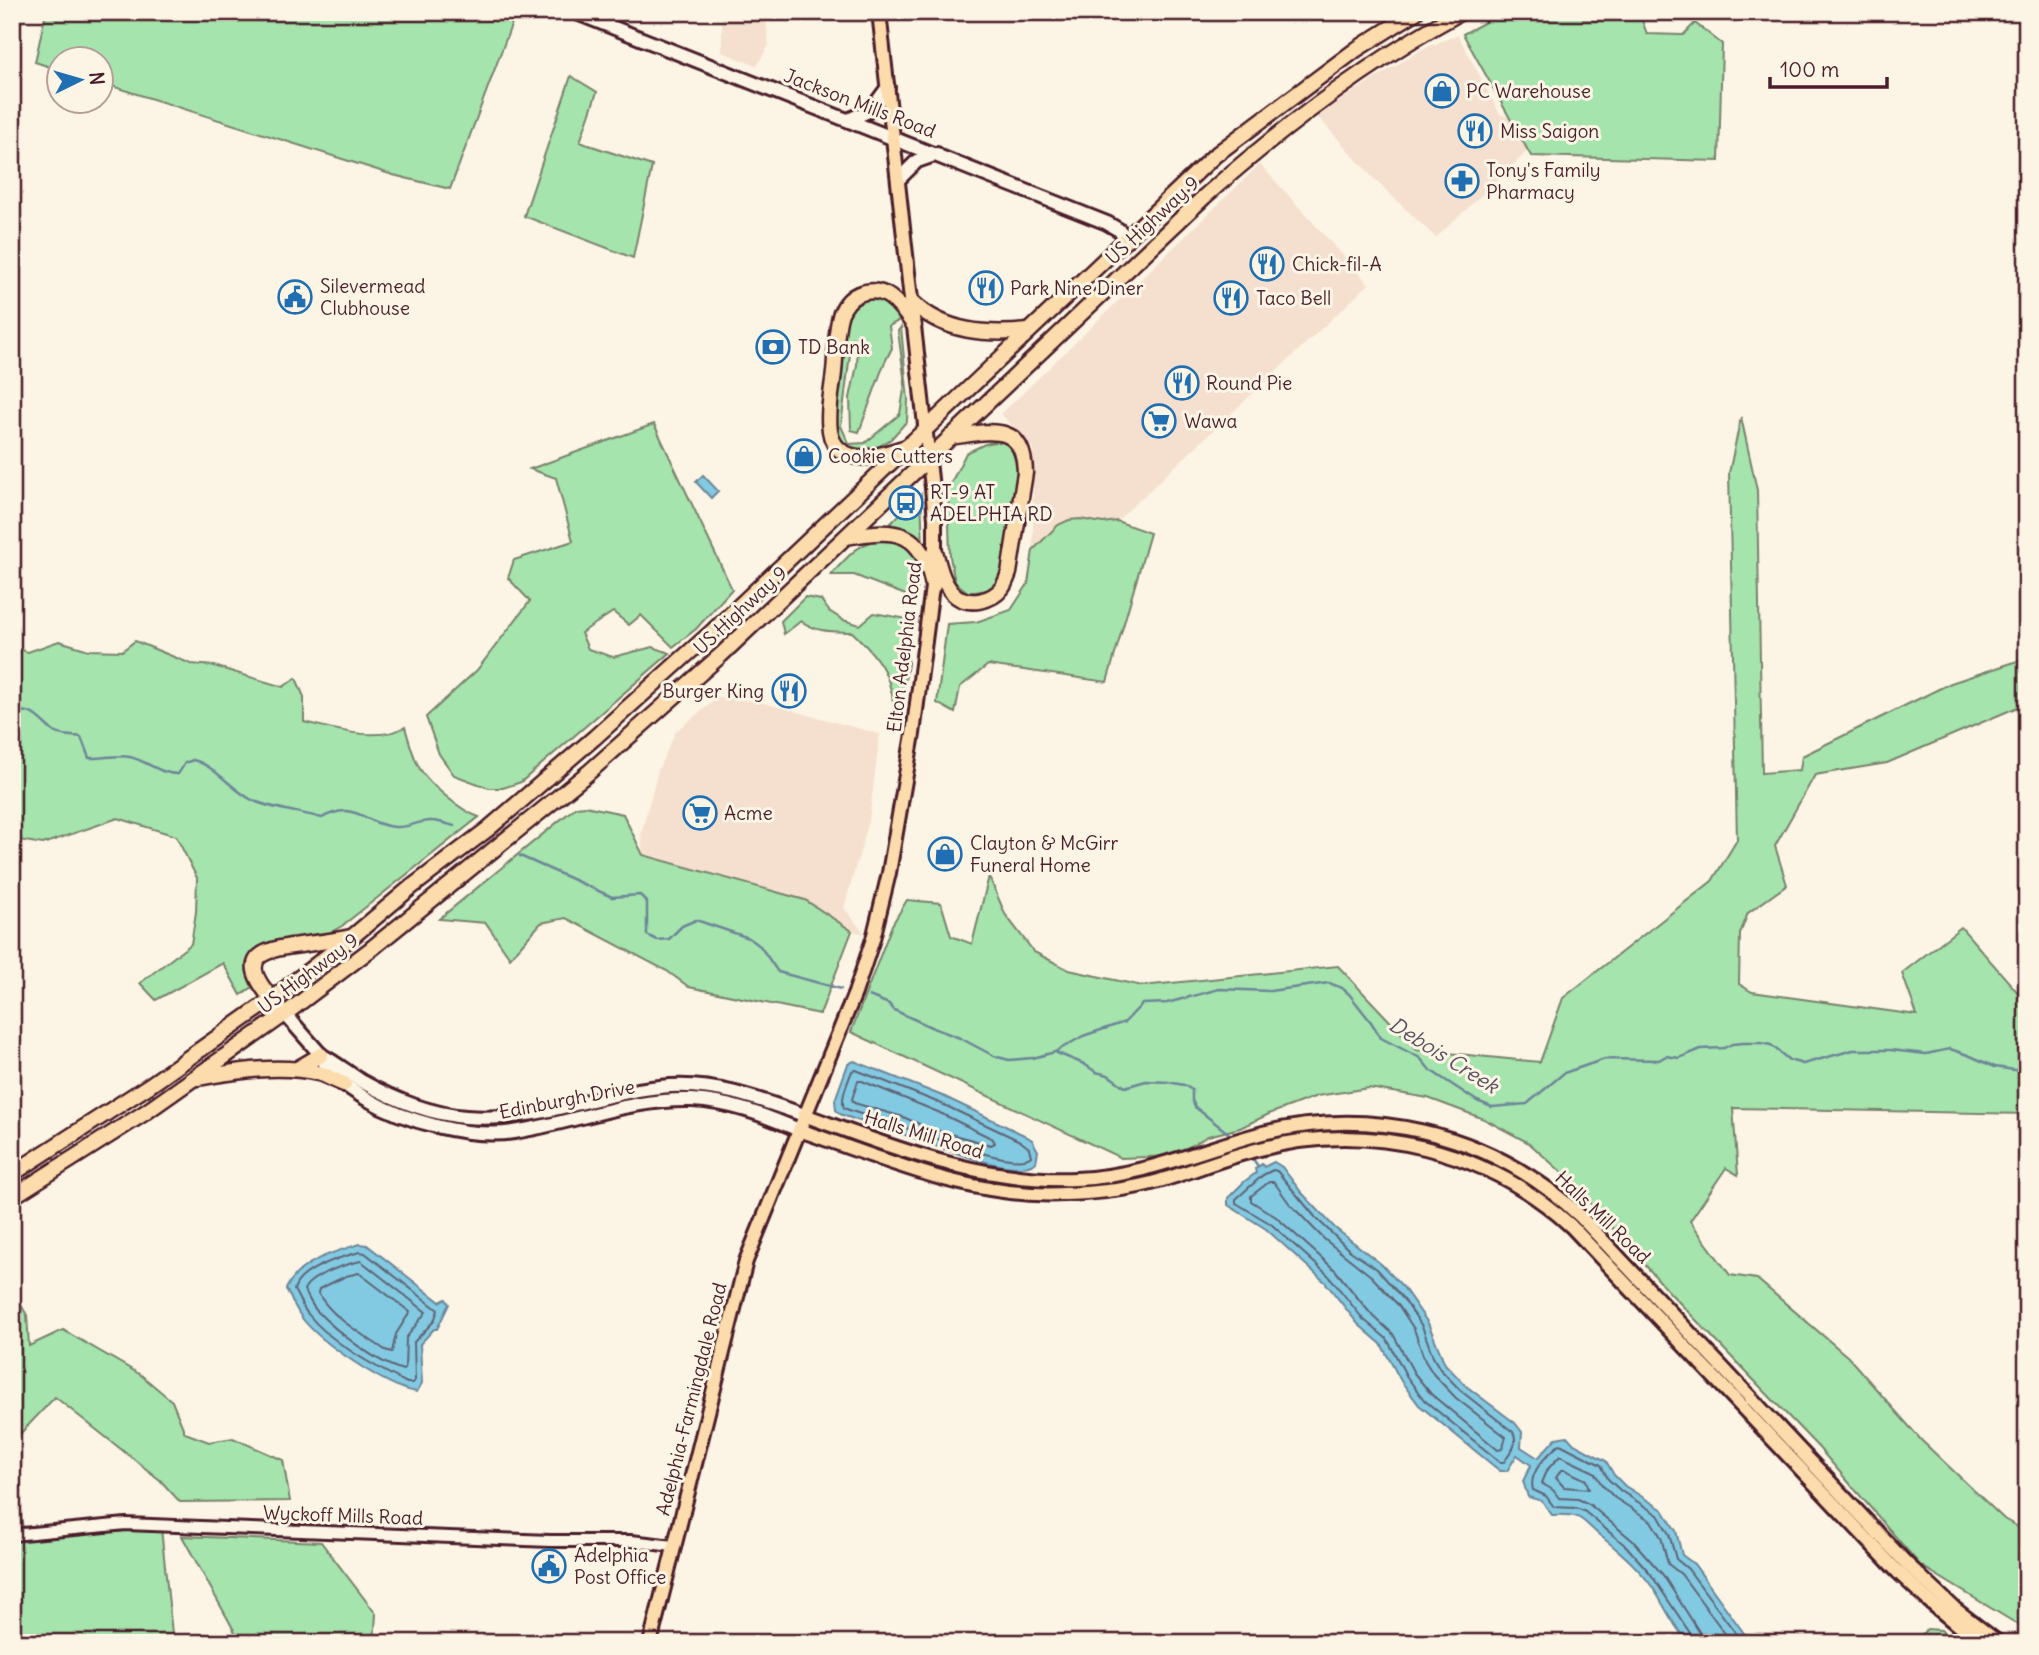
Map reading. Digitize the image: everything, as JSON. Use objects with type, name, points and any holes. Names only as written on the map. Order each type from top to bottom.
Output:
[{"type":"highway","name":"US Highway 9","points":[[12,1174],[150,1085],[272,999],[488,829],[714,630],[1218,152],[1357,49],[1416,12]]},
{"type":"highway","name":"US Highway 9","points":[[12,1197],[134,1121],[194,1079],[285,1014],[423,908],[619,747],[845,538],[1204,197],[1261,147],[1303,113],[1369,68],[1461,12]]},
{"type":"highway","points":[[908,447],[862,458],[848,454],[835,445],[831,438],[830,417],[839,324],[847,302],[865,292],[885,293],[898,303],[914,325]]},
{"type":"highway","points":[[912,302],[938,321],[980,333],[1029,331]]},
{"type":"highway","points":[[935,551],[940,572],[957,596],[968,601],[992,598],[1003,587],[1009,573],[1025,473],[1025,457],[1019,444],[1010,436],[992,431],[950,437]]},
{"type":"highway","points":[[845,538],[883,531],[905,537],[922,553],[929,567],[933,586]]},
{"type":"highway","points":[[272,999],[256,979],[254,972],[261,954],[273,949],[352,937]]},
{"type":"highway","points":[[297,1069],[321,1055]]},
{"type":"highway","points":[[194,1079],[232,1072],[297,1069],[320,1074],[344,1084]]},
{"type":"main road","name":"Jackson Mills Road","points":[[574,12],[1107,223],[1128,239]]},
{"type":"main road","name":"Elton Adelphia Road","points":[[746,1261],[855,993],[877,922],[893,851],[913,734],[933,586],[935,519],[879,12]]},
{"type":"main road","points":[[848,120],[871,110],[888,87]]},
{"type":"main road","points":[[899,178],[917,162],[937,154]]},
{"type":"main road","name":"Edinburgh Drive","points":[[272,999],[321,1055],[377,1089],[409,1104],[463,1117],[509,1118],[649,1088],[681,1086],[710,1088],[749,1096],[804,1115]]},
{"type":"main road","name":"Edinburgh Drive","points":[[321,1055],[324,1066],[344,1084],[373,1103],[406,1117],[461,1131],[511,1133],[652,1102],[691,1100],[736,1107],[799,1130]]},
{"type":"main road","name":"Halls Mill Road","points":[[804,1115],[965,1169],[1038,1179],[1086,1179],[1135,1172],[1246,1137],[1322,1123],[1388,1124],[1457,1140],[1496,1157],[1535,1178],[1562,1199],[1907,1564],[1955,1609],[1999,1643]]},
{"type":"main road","name":"Halls Mill Road","points":[[799,1130],[953,1181],[1004,1192],[1037,1194],[1094,1192],[1150,1184],[1256,1150],[1295,1142],[1339,1138],[1408,1144],[1475,1164],[1535,1197],[1562,1218],[1898,1572],[1979,1643]]},
{"type":"main road","name":"Adelphia-Farmingdale Road","points":[[650,1643],[746,1261]]},
{"type":"street","name":"Wyckoff Mills Road","points":[[12,1535],[126,1524],[550,1541],[631,1541],[673,1546]]},
{"type":"shaded area","points":[[709,12],[765,12],[769,45],[757,66],[722,52],[722,18]]},
{"type":"shaded area","points":[[1458,35],[1500,114],[1517,120],[1531,148],[1436,238],[1375,180],[1316,115],[1424,48]]},
{"type":"shaded area","points":[[1260,164],[1369,284],[1117,521],[1103,523],[1080,519],[1058,525],[1033,550],[1033,449],[1001,414]]},
{"type":"shaded area","points":[[719,697],[760,702],[880,734],[869,821],[844,908],[865,934],[852,931],[805,900],[643,855],[641,834],[658,770],[676,731]]},
{"type":"shaded area","points":[[12,1407],[24,1463],[17,1494],[12,1495]]},
{"type":"green space","points":[[46,12],[516,12],[450,189],[393,175],[116,87],[116,46],[46,46],[46,66],[35,62]]},
{"type":"green space","points":[[1504,12],[1639,12],[1647,34],[1683,35],[1695,23],[1722,44],[1719,161],[1531,156],[1463,34]]},
{"type":"green space","points":[[571,76],[597,92],[580,142],[652,166],[633,258],[524,216]]},
{"type":"green space","points":[[868,297],[888,303],[900,320],[889,326],[892,348],[859,432],[851,430],[850,398],[857,365],[858,341],[852,338],[841,426],[849,444],[865,443],[900,414],[905,384],[898,331],[901,327],[908,400],[907,421],[891,439],[875,449],[864,451],[844,445],[838,438],[834,419],[844,324],[853,307]]},
{"type":"green space","points":[[1741,417],[1757,490],[1762,773],[1800,770],[1802,756],[1951,683],[2027,658],[2027,703],[1887,763],[1815,775],[1775,846],[1787,885],[1748,913],[1740,934],[1739,984],[1752,992],[1917,1015],[1902,973],[1961,927],[2027,1003],[2027,1114],[1733,1108],[1738,1175],[1726,1168],[1690,1221],[1730,1275],[1757,1279],[1848,1357],[1922,1441],[2004,1519],[2027,1532],[2027,1630],[1920,1565],[1819,1448],[1671,1294],[1568,1178],[1529,1143],[1484,1119],[1428,1098],[1369,1088],[1317,1096],[1240,1128],[1208,1136],[1173,1156],[1121,1158],[851,1032],[892,925],[907,900],[941,903],[951,936],[972,944],[989,876],[1005,914],[1034,952],[1069,970],[1142,986],[1338,966],[1417,1050],[1540,1062],[1563,998],[1712,881],[1737,840],[1729,473]]},
{"type":"green space","points":[[654,424],[732,589],[696,629],[673,647],[641,615],[629,625],[613,612],[581,633],[588,649],[613,657],[653,647],[670,653],[521,782],[503,788],[489,788],[454,775],[439,754],[426,717],[477,670],[530,601],[508,578],[514,560],[573,541],[556,478],[530,469]]},
{"type":"green space","points":[[1004,440],[1013,445],[1020,465],[1002,580],[987,590],[969,593],[955,582],[950,557],[948,489],[966,453],[985,444]]},
{"type":"green space","points":[[921,495],[923,547],[908,533],[889,525],[904,510],[910,515]]},
{"type":"green space","points":[[1080,519],[1103,523],[1117,521],[1150,533],[1107,682],[988,665],[960,687],[955,713],[937,703],[947,624],[976,622],[1011,610],[1028,584],[1033,550],[1058,525]]},
{"type":"green space","points":[[891,536],[909,547],[917,561],[919,569],[916,599],[854,575],[831,575],[857,549],[871,541]]},
{"type":"green space","points":[[805,597],[821,600],[829,611],[843,620],[860,625],[874,613],[908,619],[908,664],[898,723],[894,721],[892,694],[884,671],[852,632],[820,629],[801,621],[784,634],[781,621]]},
{"type":"green space","points":[[59,641],[89,650],[122,651],[135,641],[191,664],[214,666],[283,687],[296,678],[304,697],[304,722],[369,734],[394,732],[405,727],[420,769],[438,790],[479,817],[342,926],[324,936],[268,945],[254,986],[241,995],[223,963],[156,1000],[140,983],[191,944],[196,912],[197,878],[176,836],[118,818],[43,844],[12,839],[12,647],[28,652]]},
{"type":"green space","points":[[585,806],[623,814],[643,855],[805,900],[852,931],[820,1014],[689,987],[667,971],[566,918],[541,923],[510,958],[486,923],[439,919],[576,807]]},
{"type":"green space","points":[[12,1290],[27,1315],[29,1346],[63,1330],[141,1375],[172,1401],[185,1433],[209,1442],[233,1438],[283,1460],[290,1501],[180,1502],[160,1480],[55,1397],[20,1434],[12,1407]]},
{"type":"green space","points":[[17,1494],[25,1540],[161,1528],[173,1643],[12,1643],[12,1495]]},
{"type":"green space","points":[[182,1536],[321,1542],[376,1614],[374,1643],[241,1643]]},
{"type":"green space","points":[[1927,1629],[1941,1630],[1954,1643],[1913,1643]]},
{"type":"water","points":[[703,475],[718,491],[711,498],[696,482]]},
{"type":"water","points":[[854,1061],[945,1097],[1024,1135],[1032,1140],[1038,1151],[1036,1162],[1026,1166],[990,1163],[840,1114],[836,1110],[835,1100],[848,1064]]},
{"type":"water","points":[[1274,1162],[1282,1167],[1335,1228],[1381,1264],[1403,1287],[1428,1323],[1445,1364],[1466,1386],[1515,1423],[1522,1432],[1521,1447],[1538,1458],[1556,1438],[1567,1436],[1574,1444],[1606,1461],[1614,1475],[1625,1486],[1663,1510],[1676,1531],[1682,1555],[1694,1564],[1751,1643],[1689,1643],[1648,1581],[1623,1555],[1581,1519],[1571,1515],[1552,1515],[1542,1501],[1528,1497],[1523,1481],[1531,1465],[1517,1455],[1507,1471],[1500,1471],[1419,1405],[1401,1381],[1381,1344],[1358,1324],[1325,1282],[1266,1229],[1228,1205],[1228,1198],[1256,1173],[1255,1169],[1262,1164],[1264,1167]]},
{"type":"water","points":[[360,1244],[367,1245],[440,1302],[446,1299],[449,1304],[437,1329],[420,1344],[422,1383],[417,1392],[389,1382],[338,1351],[302,1318],[286,1289],[299,1272],[317,1259]]},
{"type":"waterway","name":"Debois Creek","points":[[12,715],[19,712],[30,713],[56,733],[81,737],[89,758],[130,757],[165,772],[178,774],[185,763],[193,760],[215,772],[252,800],[277,808],[322,818],[334,813],[352,812],[395,827],[428,821],[454,826]]},
{"type":"waterway","name":"Debois Creek","points":[[520,856],[612,897],[640,895],[647,902],[647,935],[657,940],[669,939],[682,926],[696,920],[749,938],[760,946],[778,972],[841,989]]},
{"type":"waterway","name":"Debois Creek","points":[[869,996],[994,1056],[1009,1060],[1033,1058],[1055,1052],[1083,1036],[1125,1022],[1142,1004],[1167,1003],[1219,989],[1270,991],[1329,983],[1349,994],[1381,1038],[1420,1058],[1430,1070],[1477,1101],[1492,1107],[1527,1104],[1564,1073],[1605,1059],[1659,1060],[1666,1056],[1679,1058],[1701,1049],[1724,1048],[1743,1043],[1771,1045],[1789,1060],[1803,1064],[1853,1050],[1926,1054],[1950,1049],[1995,1067],[2027,1072]]},
{"type":"waterway","points":[[1057,1053],[1108,1075],[1125,1087],[1146,1081],[1184,1085],[1192,1090],[1195,1107],[1233,1137]]},
{"type":"waterway","points":[[1250,1155],[1258,1166]]},
{"type":"place","name":"PC Warehouse","points":[[1442,91]]},
{"type":"place","name":"Miss Saigon","points":[[1475,131]]},
{"type":"place","name":"Tony's Family Pharmacy","points":[[1462,181]]},
{"type":"place","name":"Chick-fil-A","points":[[1267,264]]},
{"type":"place","name":"Park Nine Diner","points":[[986,288]]},
{"type":"place","name":"Silevermead Clubhouse","points":[[295,297]]},
{"type":"place","name":"Taco Bell","points":[[1231,298]]},
{"type":"place","name":"TD Bank","points":[[773,347]]},
{"type":"place","name":"Round Pie","points":[[1182,383]]},
{"type":"place","name":"Wawa","points":[[1159,421]]},
{"type":"place","name":"Cookie Cutters","points":[[804,456]]},
{"type":"place","name":"RT-9 AT ADELPHIA RD","points":[[906,503]]},
{"type":"place","name":"Burger King","points":[[789,691]]},
{"type":"place","name":"Acme","points":[[700,813]]},
{"type":"place","name":"Clayton & McGirr Funeral Home","points":[[945,854]]},
{"type":"place","name":"Adelphia Post Office","points":[[549,1566]]}]
